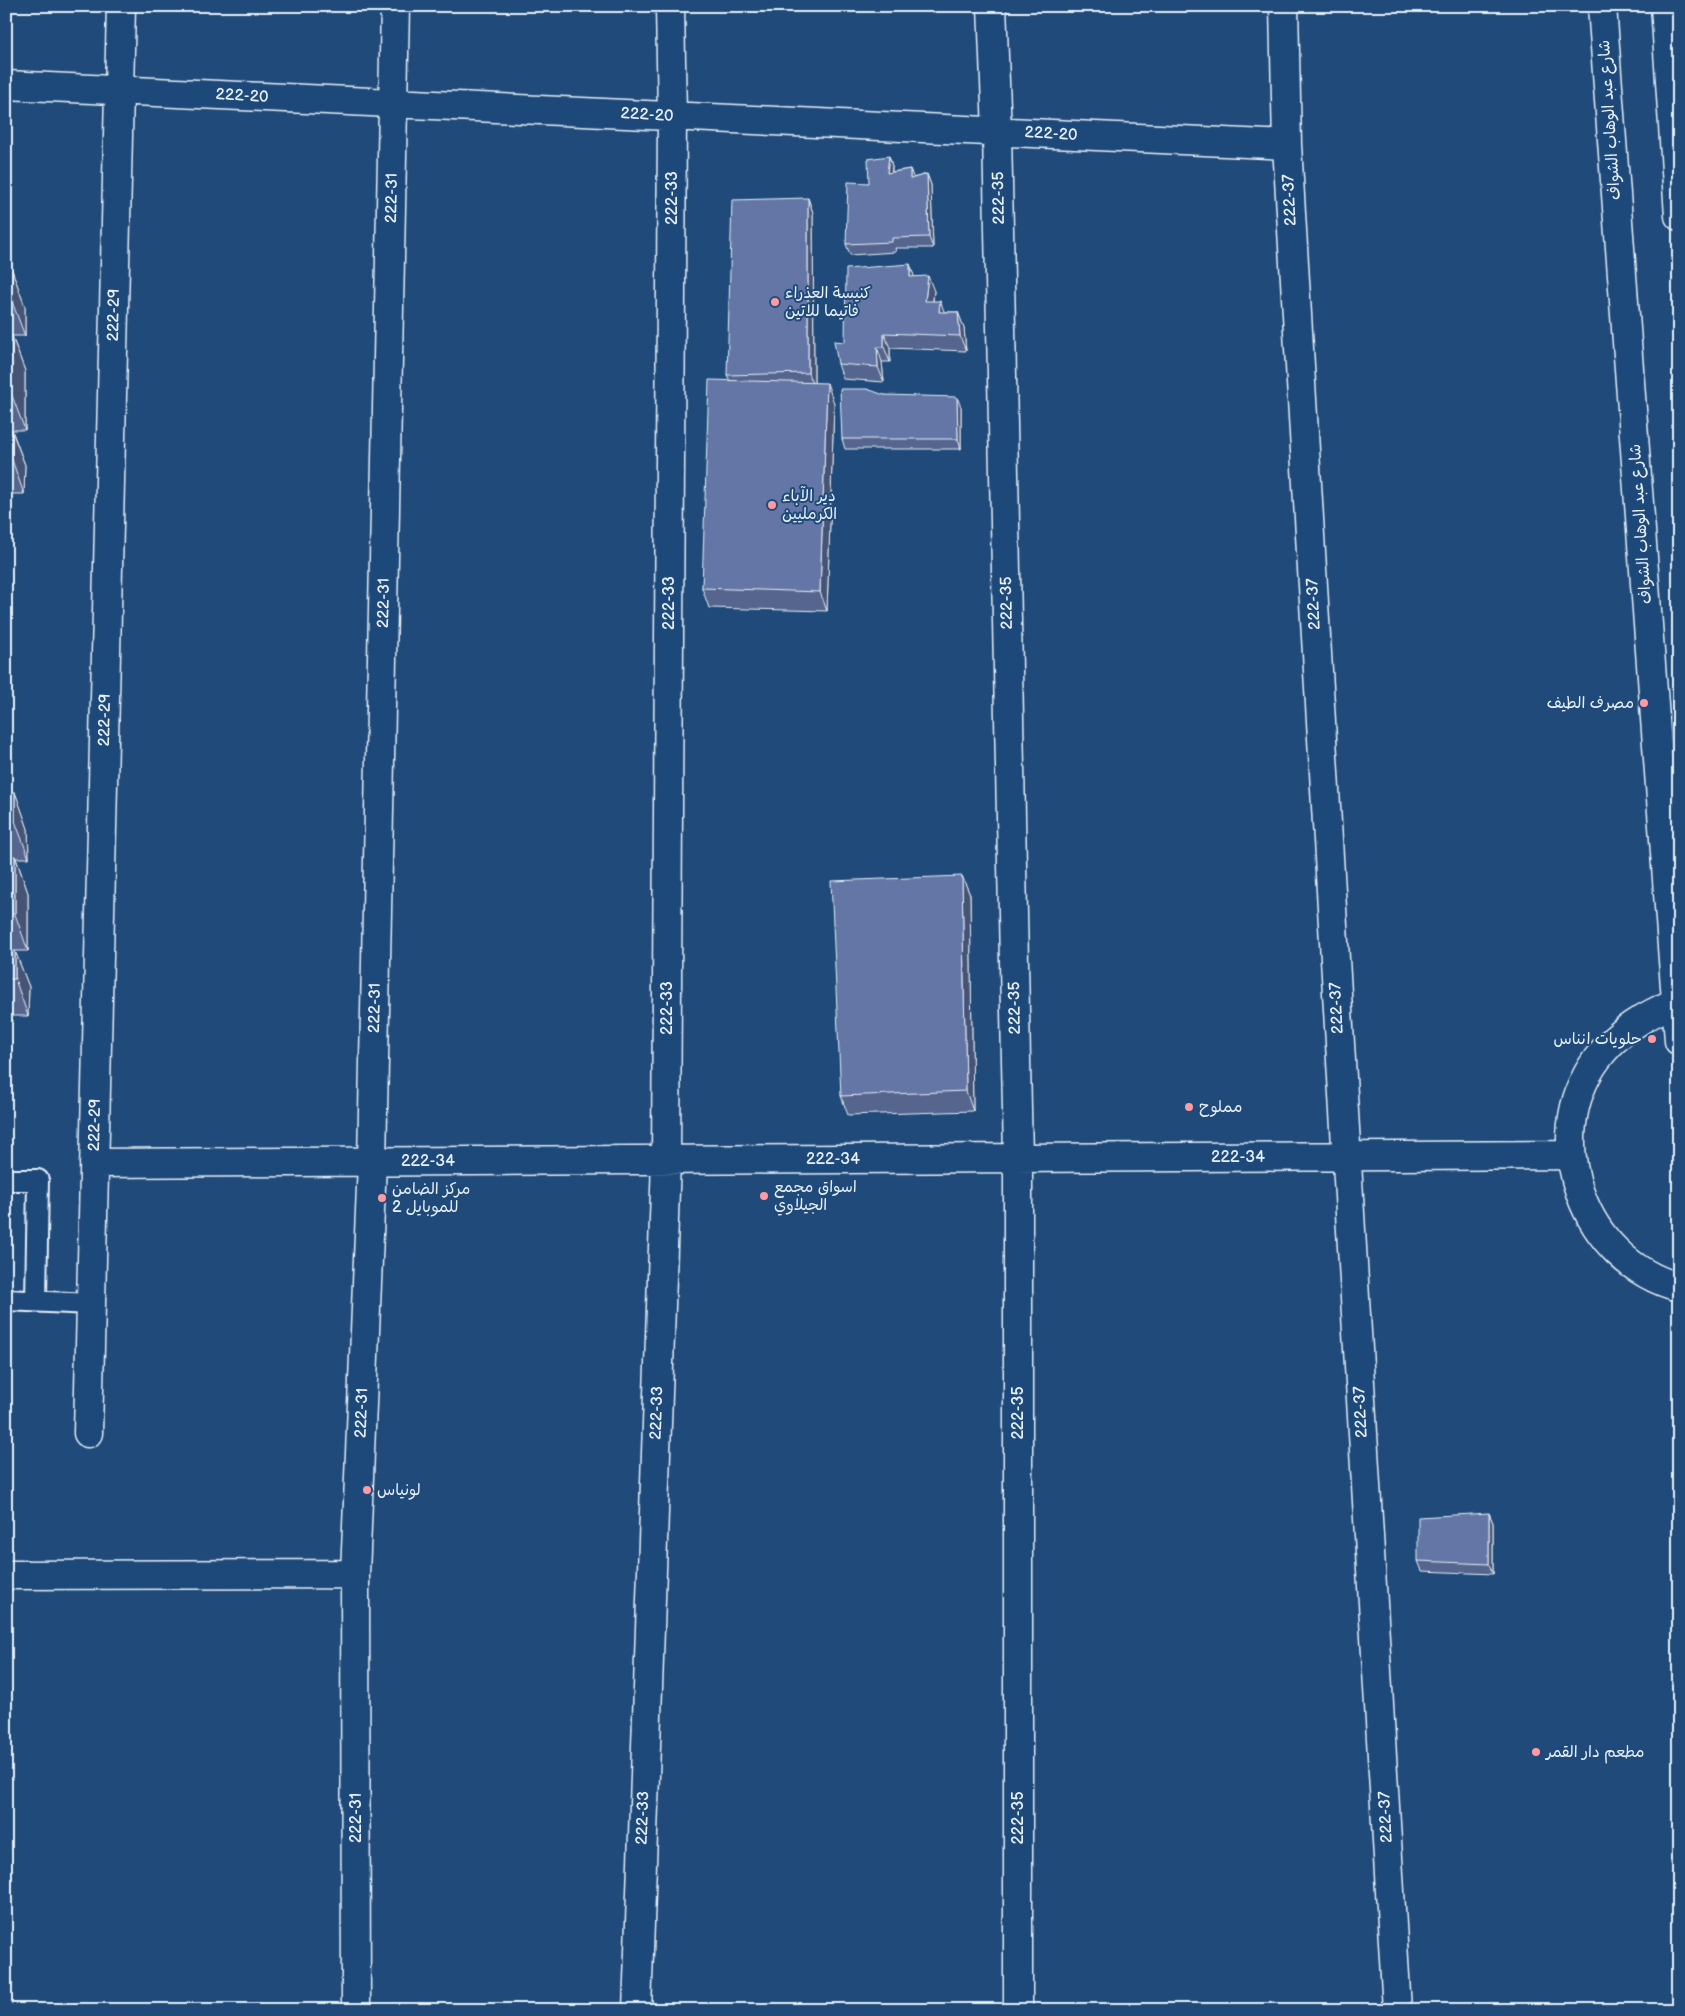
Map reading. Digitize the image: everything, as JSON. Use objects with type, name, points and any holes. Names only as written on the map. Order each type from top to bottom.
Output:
[{"type":"street","name":"222-29","points":[[88,1433],[121,6]]},
{"type":"street","name":"222-31","points":[[356,2010],[355,1574],[372,1162],[395,6]]},
{"type":"street","name":"222-33","points":[[637,2010],[666,1160],[672,116],[670,6]]},
{"type":"street","name":"222-35","points":[[992,6],[997,132],[1018,1158],[1018,2010]]},
{"type":"street","name":"222-37","points":[[1284,6],[1287,145],[1397,2010]]},
{"type":"street","name":"شارع عبد الوهاب الشواف","points":[[1602,6],[1679,1041]]},
{"type":"street","points":[[1665,6],[1679,216]]},
{"type":"street","name":"222-20","points":[[6,85],[1287,145]]},
{"type":"street","points":[[1676,1002],[1653,1011],[1632,1024],[1613,1040],[1597,1060],[1585,1082],[1576,1105],[1571,1130],[1571,1155],[1582,1203],[1594,1224],[1609,1244],[1626,1260],[1647,1274],[1679,1287]]},
{"type":"street","name":"222-34","points":[[94,1163],[1571,1155]]},
{"type":"street","points":[[6,1575],[355,1574]]},
{"type":"lane","points":[[6,1180],[38,1180],[36,1301]]},
{"type":"lane","points":[[6,1300],[91,1304]]},
{"type":"building","points":[[889,156],[887,173],[910,169],[910,179],[927,174],[929,237],[892,238],[892,242],[846,244],[848,182],[869,183],[868,159]]},
{"type":"building","name":"كنيسة العذراء فاتيما للاتين","points":[[808,198],[808,373],[727,375],[732,200]]},
{"type":"building","points":[[910,264],[910,277],[928,276],[925,301],[940,301],[939,312],[958,312],[960,336],[884,333],[884,347],[877,347],[878,367],[838,364],[834,341],[845,342],[846,269]]},
{"type":"building","points":[[6,270],[12,270],[11,299],[6,299]]},
{"type":"building","points":[[6,334],[11,334],[11,393],[6,393]]},
{"type":"building","name":"دير الآباء الكرمليين","points":[[709,380],[827,383],[820,592],[702,588]]},
{"type":"building","points":[[840,389],[867,389],[884,395],[957,397],[958,439],[842,439]]},
{"type":"building","points":[[6,429],[11,429],[11,457],[6,457]]},
{"type":"building","points":[[6,792],[15,792],[15,821],[6,821]]},
{"type":"building","points":[[6,856],[15,856],[15,914],[6,914]]},
{"type":"building","points":[[962,876],[966,1091],[841,1096],[831,881]]},
{"type":"building","points":[[6,951],[15,951],[15,979],[6,979]]},
{"type":"building","points":[[1489,1513],[1489,1564],[1418,1561],[1418,1517]]},
{"type":"place","name":"كنيسة العذراء فاتيما للاتين","points":[[775,302]]},
{"type":"place","name":"دير الآباء الكرمليين","points":[[772,505]]},
{"type":"place","name":"مصرف الطيف","points":[[1644,703]]},
{"type":"place","name":"حلويات انناس","points":[[1652,1039]]},
{"type":"place","name":"مملوح","points":[[1189,1107]]},
{"type":"place","name":"اسواق مجمع الجيلاوي","points":[[764,1196]]},
{"type":"place","name":"مركز الضامن 2 للموبايل","points":[[382,1198]]},
{"type":"place","name":"لونياس","points":[[367,1490]]},
{"type":"place","name":"مطعم دار القمر","points":[[1536,1752]]}]
